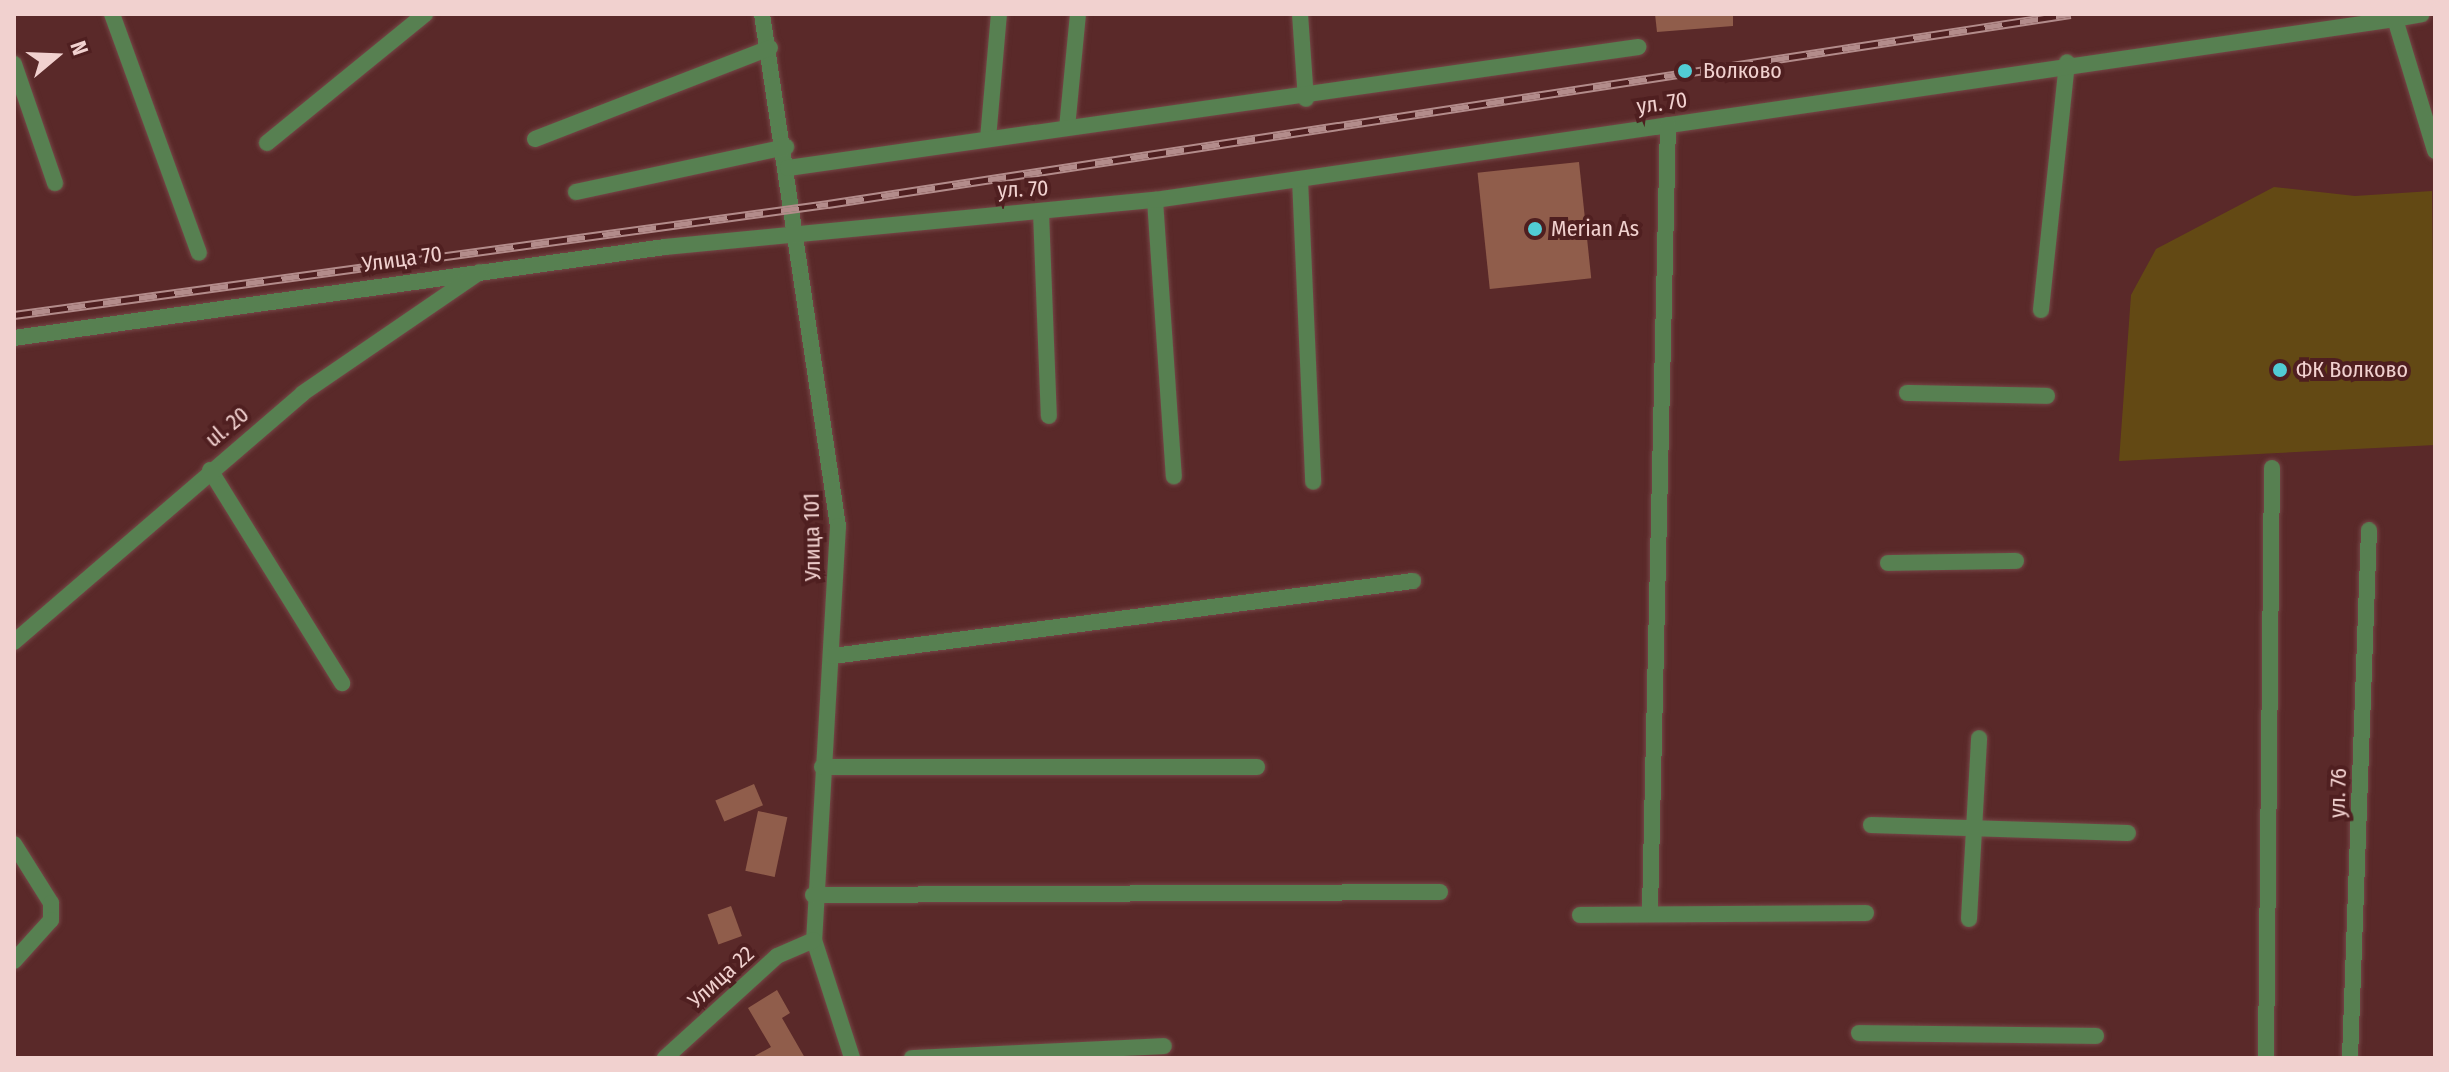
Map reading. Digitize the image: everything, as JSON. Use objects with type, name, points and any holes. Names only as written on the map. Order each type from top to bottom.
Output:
[{"type":"street","points":[[112,14],[199,253]]},
{"type":"street","points":[[267,143],[425,14]]},
{"type":"street","name":"Улица 101","points":[[762,14],[786,147],[838,526],[833,656],[813,895],[814,940],[852,1058]]},
{"type":"street","points":[[988,139],[999,14]]},
{"type":"street","points":[[1067,128],[1078,14]]},
{"type":"street","points":[[1300,14],[1306,99]]},
{"type":"street","name":"ул. 70","points":[[798,235],[973,212],[1041,212],[1155,200],[1668,125],[2067,62],[2422,14]]},
{"type":"street","points":[[2395,19],[2435,151]]},
{"type":"street","points":[[788,168],[1067,128],[1306,99],[1638,47]]},
{"type":"street","points":[[535,139],[770,48]]},
{"type":"street","points":[[2041,310],[2067,62]]},
{"type":"street","points":[[14,64],[55,183]]},
{"type":"street","points":[[1650,910],[1668,125]]},
{"type":"street","points":[[576,192],[786,147]]},
{"type":"street","points":[[1300,179],[1313,482]]},
{"type":"street","points":[[1155,200],[1174,476]]},
{"type":"street","points":[[1041,212],[1049,416]]},
{"type":"street","name":"Улица 70","points":[[14,338],[485,269],[798,235]]},
{"type":"street","name":"ul. 20","points":[[14,642],[210,470],[345,362],[485,269]]},
{"type":"street","points":[[1907,393],[2047,396]]},
{"type":"street","points":[[2266,1058],[2272,468]]},
{"type":"street","points":[[210,470],[342,683]]},
{"type":"street","name":"ул. 76","points":[[2350,1058],[2369,530]]},
{"type":"street","points":[[1888,563],[2016,561]]},
{"type":"street","points":[[833,656],[1413,581]]},
{"type":"street","points":[[1969,919],[1979,828],[1979,738]]},
{"type":"street","points":[[822,767],[1257,767]]},
{"type":"street","points":[[1871,825],[2128,833]]},
{"type":"street","points":[[14,844],[51,903],[51,920],[14,961]]},
{"type":"street","points":[[813,895],[1440,892]]},
{"type":"street","points":[[1580,915],[1650,910],[1866,913]]},
{"type":"street","name":"Улица 22","points":[[665,1058],[777,956],[814,940]]},
{"type":"street","points":[[1859,1033],[2096,1036]]},
{"type":"street","points":[[912,1058],[1164,1046]]},
{"type":"shaded area","name":"ФК Волково","points":[[2274,187],[2355,196],[2432,191],[2435,445],[2119,461],[2131,295],[2156,249]]},
{"type":"building","points":[[1655,14],[1733,14],[1733,26],[1657,32]]},
{"type":"building","name":"Merian As","points":[[1579,162],[1591,278],[1490,289],[1478,173]]},
{"type":"building","points":[[754,784],[763,805],[724,822],[715,800]]},
{"type":"building","points":[[758,811],[787,817],[775,877],[745,871]]},
{"type":"building","points":[[731,906],[742,936],[718,945],[708,915]]},
{"type":"building","points":[[777,990],[790,1013],[782,1018],[805,1058],[751,1058],[771,1047],[748,1008]]},
{"type":"railway","points":[[14,315],[828,204],[2071,14]]},
{"type":"place","name":"Волково","points":[[1685,71]]},
{"type":"place","name":"Merian As","points":[[1535,229]]},
{"type":"place","name":"ФК Волково","points":[[2280,370]]}]
